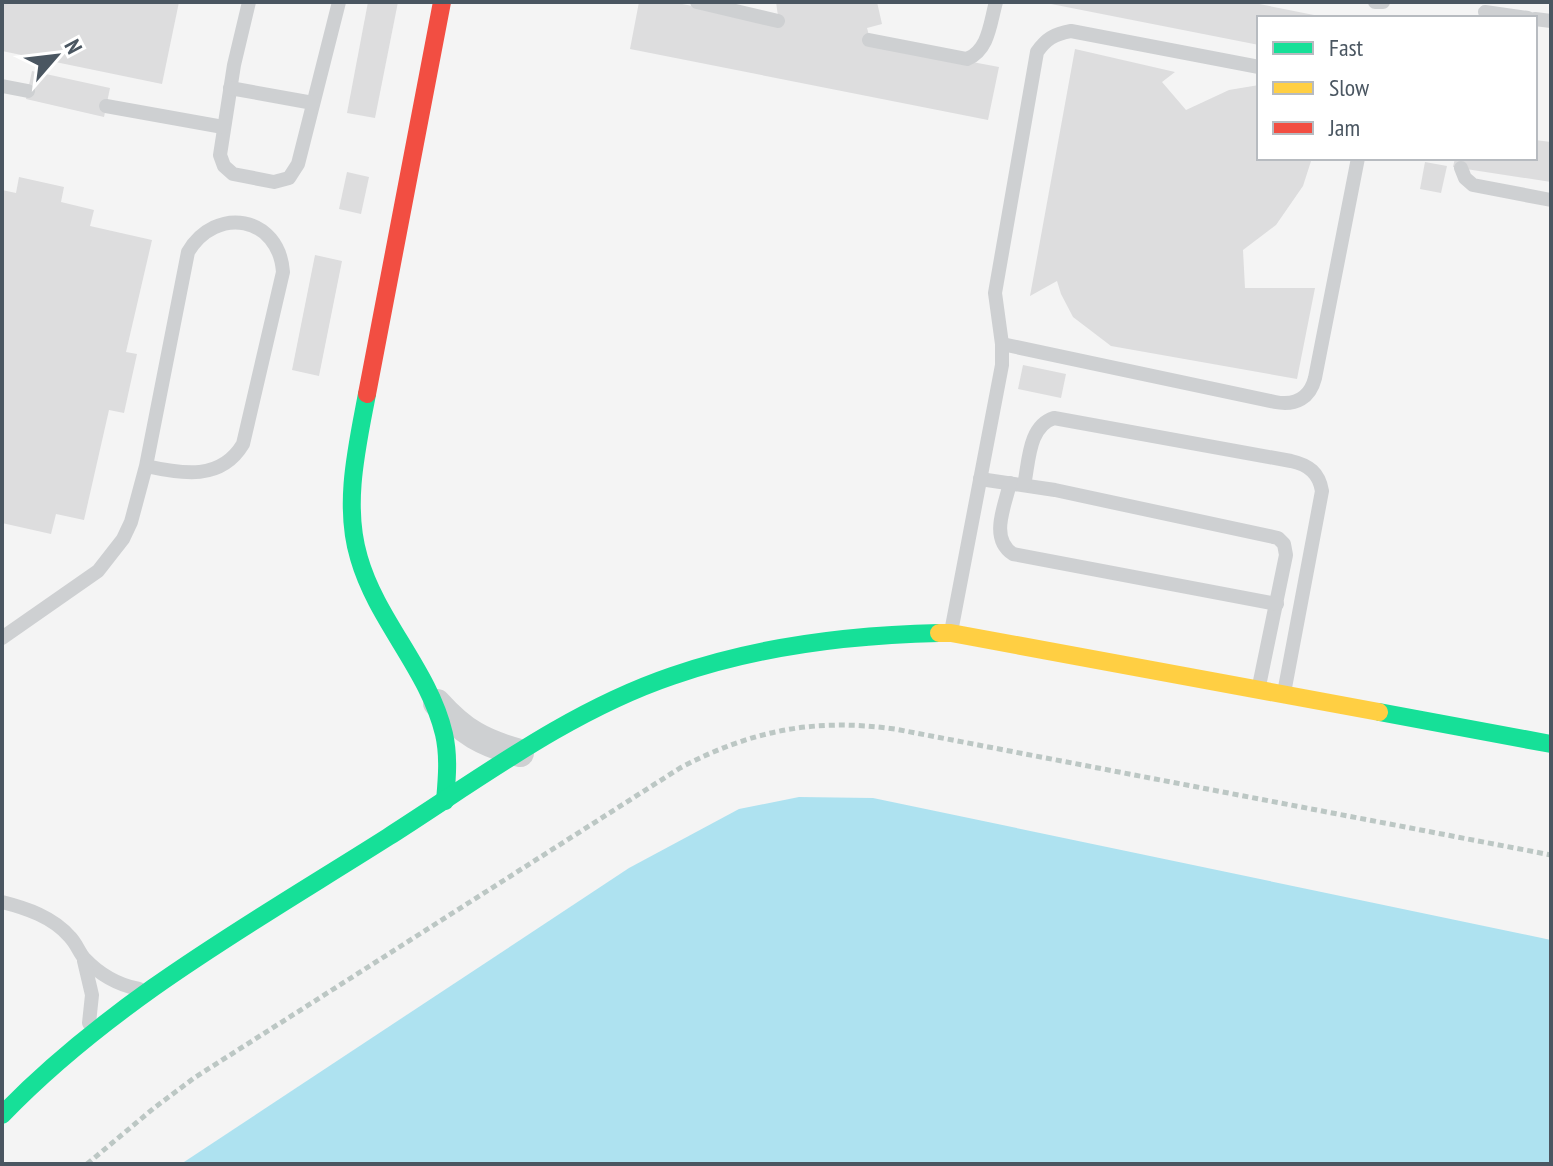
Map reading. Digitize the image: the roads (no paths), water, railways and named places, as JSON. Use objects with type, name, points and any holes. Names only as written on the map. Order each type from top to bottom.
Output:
[{"type":"street","points":[[442,2],[355,456],[351,499],[353,531],[362,569],[381,609],[433,698],[448,749],[449,776],[445,801]]},
{"type":"street","points":[[2,1115],[35,1079],[86,1034],[146,991],[520,753],[607,704],[668,677],[737,655],[850,636],[951,633],[1551,744]]},
{"type":"street","points":[[433,698],[469,734],[494,746],[520,753]]},
{"type":"lane","points":[[249,2],[230,88],[220,155],[228,170],[238,176],[284,181],[298,164],[339,2]]},
{"type":"lane","points":[[697,2],[778,21]]},
{"type":"lane","points":[[869,40],[967,59],[977,55],[984,47],[996,2]]},
{"type":"lane","points":[[1375,2],[1383,2]]},
{"type":"lane","points":[[1485,11],[1516,16]]},
{"type":"lane","points":[[951,633],[1002,365],[995,304],[996,284],[1037,52],[1045,41],[1057,33],[1071,31],[1257,67]]},
{"type":"lane","points":[[2,86],[28,91]]},
{"type":"lane","points":[[230,88],[313,103]]},
{"type":"lane","points":[[106,106],[223,127]]},
{"type":"lane","points":[[1002,344],[1275,402],[1296,402],[1312,388],[1315,378],[1358,160]]},
{"type":"lane","points":[[1461,168],[1465,178],[1473,185],[1551,200]]},
{"type":"lane","points":[[2,638],[80,586],[112,557],[131,522],[146,466],[188,252],[196,239],[219,224],[237,222],[255,227],[275,246],[283,272],[243,444],[224,464],[204,473],[180,474],[146,466]]},
{"type":"lane","points":[[1277,604],[1013,554],[1003,546],[999,534],[1037,430],[1047,420],[1054,418],[1302,463],[1316,474],[1322,491],[1283,696]]},
{"type":"lane","points":[[980,479],[1271,534],[1284,544],[1311,547]]},
{"type":"lane","points":[[1258,690],[1286,555],[1284,544]]},
{"type":"lane","points":[[2,902],[33,911],[53,922],[70,937],[94,967],[118,983],[146,991]]},
{"type":"lane","points":[[83,957],[92,995],[86,1034]]},
{"type":"water","points":[[799,797],[873,798],[1551,940],[1551,1164],[181,1164],[629,868],[739,809]]}]
